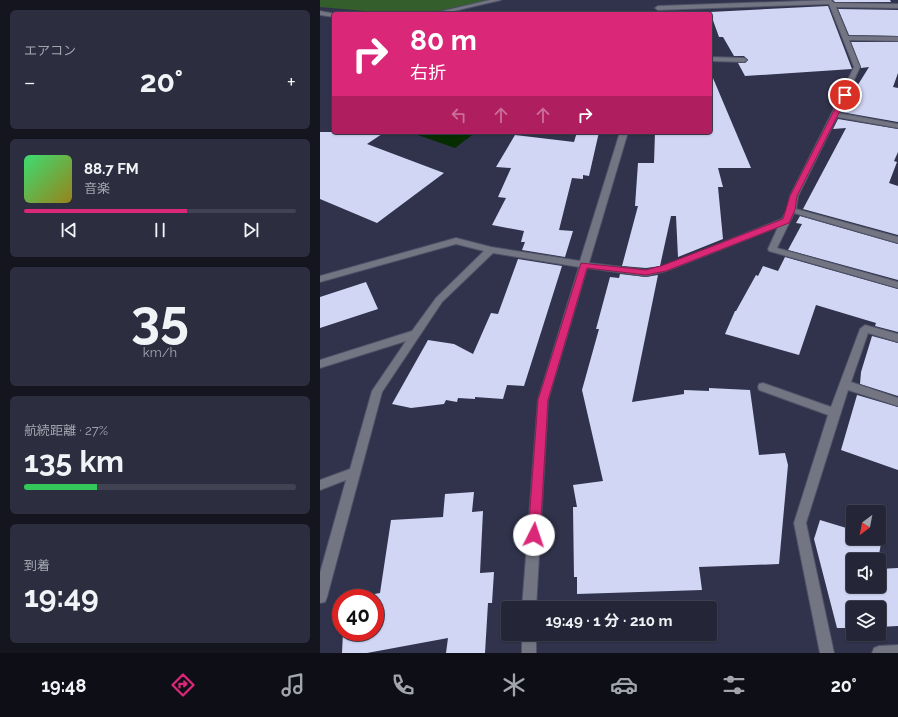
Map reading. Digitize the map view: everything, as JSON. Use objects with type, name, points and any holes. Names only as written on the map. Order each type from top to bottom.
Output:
[{"type":"street","points":[[442,12],[498,0]]},
{"type":"street","points":[[660,0],[657,11],[831,2],[898,6]]},
{"type":"street","points":[[831,2],[857,67],[836,115],[794,196],[791,210],[772,249],[898,285]]},
{"type":"street","points":[[320,13],[332,15]]},
{"type":"street","points":[[845,38],[898,39]]},
{"type":"street","points":[[712,59],[744,60]]},
{"type":"street","points":[[836,115],[898,126]]},
{"type":"street","points":[[529,601],[543,400],[623,134]]},
{"type":"street","points":[[791,210],[898,240]]},
{"type":"street","points":[[320,279],[456,241],[491,250],[584,265],[646,272],[664,269],[786,221]]},
{"type":"street","points":[[320,597],[377,391],[439,300],[491,250]]},
{"type":"street","points":[[827,653],[800,523],[834,413],[846,385],[865,329],[898,338]]},
{"type":"street","points":[[320,364],[416,334]]},
{"type":"street","points":[[846,385],[898,402]]},
{"type":"street","points":[[763,387],[834,413]]},
{"type":"street","points":[[320,485],[355,472]]},
{"type":"street","points":[[529,641],[529,653]]},
{"type":"street","points":[[879,653],[898,652]]},
{"type":"shaded area","points":[[320,0],[491,0],[433,12],[376,12],[320,7]]},
{"type":"shaded area","points":[[415,134],[473,134],[455,148]]},
{"type":"building","points":[[833,0],[890,0],[891,2],[835,2]]},
{"type":"building","points":[[828,6],[852,69],[745,76],[738,63],[745,63],[748,60],[744,56],[734,56],[723,37],[719,37],[712,18],[712,12],[710,12]]},
{"type":"building","points":[[838,9],[898,10],[898,36],[849,35]]},
{"type":"building","points":[[851,42],[898,42],[898,73],[893,87],[898,88],[898,122],[841,112],[869,67],[861,68]]},
{"type":"building","points":[[712,76],[751,168],[718,168],[723,187],[718,187],[723,239],[678,257],[676,216],[671,216],[660,266],[646,268],[622,266],[638,206],[635,206],[638,163],[654,163],[655,134],[712,134]]},
{"type":"building","points":[[838,119],[898,129],[898,152],[894,161],[897,162],[889,183],[898,186],[898,235],[803,209],[846,128],[833,129]]},
{"type":"building","points":[[320,132],[332,132],[332,134],[382,134],[367,144],[444,173],[377,223],[320,199]]},
{"type":"building","points":[[576,134],[599,134],[589,176],[583,175],[583,179],[572,178],[559,230],[573,231],[565,257],[522,250],[525,242],[521,242],[524,231],[492,225],[506,198],[498,197],[511,168],[496,167],[515,135],[574,142]]},
{"type":"building","points":[[800,216],[898,244],[898,280],[788,250],[802,224],[796,223]]},
{"type":"building","points":[[785,257],[898,289],[898,332],[875,326],[876,323],[816,305],[799,355],[725,334],[735,311],[763,266],[778,271]]},
{"type":"building","points":[[518,259],[562,266],[524,386],[507,385],[503,399],[475,397],[475,399],[458,398],[457,402],[446,400],[444,404],[411,408],[392,404],[428,340],[454,344],[473,354],[491,313],[498,314]]},
{"type":"building","points":[[620,274],[646,277],[658,275],[632,402],[684,394],[684,390],[709,391],[709,388],[750,390],[759,455],[785,453],[788,465],[779,564],[699,567],[702,590],[577,594],[577,577],[574,577],[573,507],[577,507],[573,485],[603,481],[582,390],[599,329],[596,329],[610,277],[619,278]]},
{"type":"building","points":[[366,282],[378,309],[320,328],[320,297]]},
{"type":"building","points":[[872,336],[898,343],[898,396],[860,384],[861,372]]},
{"type":"building","points":[[857,395],[898,407],[898,470],[841,450]]},
{"type":"building","points":[[474,492],[472,512],[483,511],[480,573],[494,572],[492,603],[488,603],[485,653],[446,653],[448,638],[367,653],[342,653],[343,641],[384,641],[384,589],[381,589],[391,520],[443,517],[445,494]]},
{"type":"building","points":[[820,520],[846,528],[846,545],[881,545],[879,553],[846,553],[846,593],[886,593],[886,569],[898,568],[898,626],[886,627],[886,601],[846,601],[846,628],[837,628],[814,539]]},
{"type":"route","points":[[534,535],[543,400],[584,265],[646,272],[664,269],[786,221],[791,210],[794,196],[845,95]]}]
